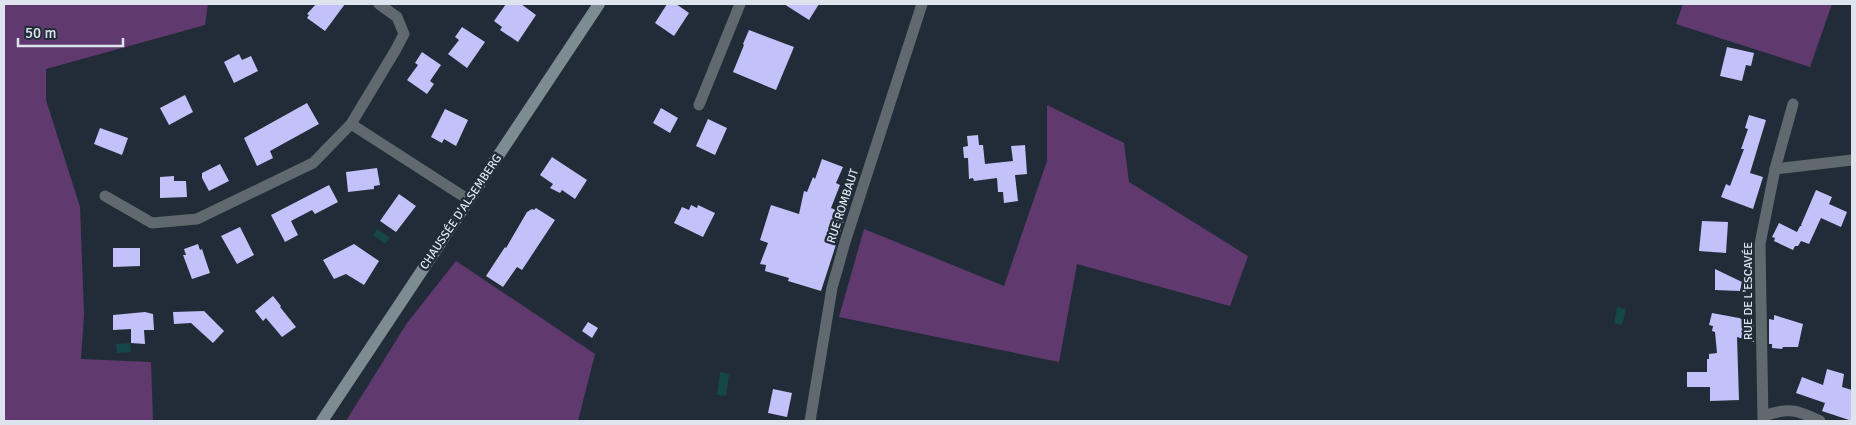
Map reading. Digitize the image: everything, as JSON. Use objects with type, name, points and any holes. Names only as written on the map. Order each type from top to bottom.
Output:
[{"type":"main road","name":"CHAUSSÉE D'ALSEMBERG","points":[[322,421],[599,4]]},
{"type":"street","points":[[105,196],[152,223],[197,219],[313,163],[350,124],[404,34],[397,17],[379,4]]},
{"type":"street","points":[[699,105],[740,4]]},
{"type":"street","name":"RUE ROMBAUT","points":[[810,421],[832,288],[842,251],[922,4]]},
{"type":"street","name":"RUE DE L'ESCAVÉE","points":[[1764,418],[1760,244],[1775,169],[1793,104]]},
{"type":"street","points":[[350,124],[469,200]]},
{"type":"street","points":[[1775,169],[1852,160]]},
{"type":"street","points":[[1764,418],[1780,410],[1800,412],[1820,421]]},
{"type":"shaded area","points":[[4,4],[208,4],[205,25],[46,69],[46,100],[80,207],[84,314],[81,359],[151,362],[153,421],[4,421]]},
{"type":"shaded area","points":[[1683,4],[1832,4],[1810,67],[1676,24]]},
{"type":"shaded area","points":[[1047,105],[1124,143],[1129,182],[1248,256],[1230,306],[1077,264],[1059,362],[839,317],[864,229],[1004,286],[1047,161]]},
{"type":"shaded area","points":[[377,229],[390,238],[385,244],[373,235]]},
{"type":"shaded area","points":[[456,261],[595,354],[578,421],[346,421],[407,323]]},
{"type":"shaded area","points":[[1617,307],[1626,309],[1622,325],[1614,323]]},
{"type":"shaded area","points":[[130,343],[131,352],[117,353],[116,344]]},
{"type":"shaded area","points":[[720,372],[729,374],[726,396],[717,395]]},
{"type":"building","points":[[316,4],[345,4],[325,31],[307,18],[309,15],[307,14]]},
{"type":"building","points":[[506,4],[521,4],[536,15],[518,42],[500,30],[502,27],[494,21]]},
{"type":"building","points":[[667,4],[676,4],[689,13],[674,36],[655,23]]},
{"type":"building","points":[[784,4],[819,4],[809,20]]},
{"type":"building","points":[[462,27],[485,42],[467,68],[448,54],[459,40],[455,37]]},
{"type":"building","points":[[749,30],[794,47],[776,90],[733,72]]},
{"type":"building","points":[[1727,47],[1754,53],[1751,66],[1746,65],[1742,81],[1720,76]]},
{"type":"building","points":[[422,52],[441,65],[430,81],[434,84],[427,94],[407,80],[418,65],[415,63]]},
{"type":"building","points":[[239,54],[242,60],[251,56],[258,71],[234,83],[224,62]]},
{"type":"building","points":[[185,95],[193,112],[169,125],[160,108]]},
{"type":"building","points":[[307,103],[319,124],[270,151],[273,158],[257,166],[244,138]]},
{"type":"building","points":[[661,108],[678,118],[670,133],[653,123]]},
{"type":"building","points":[[445,109],[468,120],[456,146],[444,139],[442,143],[431,137]]},
{"type":"building","points":[[1749,115],[1766,120],[1750,173],[1763,177],[1753,209],[1721,197],[1726,184],[1730,186],[1744,149],[1741,149],[1748,129],[1745,128]]},
{"type":"building","points":[[708,119],[727,128],[715,155],[696,146]]},
{"type":"building","points":[[100,128],[128,138],[122,155],[94,144]]},
{"type":"building","points":[[978,135],[979,145],[983,145],[985,164],[1013,161],[1011,146],[1025,145],[1027,174],[1015,175],[1018,201],[1004,203],[1003,192],[998,192],[997,178],[974,181],[973,178],[969,179],[968,158],[964,158],[963,147],[968,146],[967,136]]},
{"type":"building","points":[[552,157],[587,180],[575,199],[562,190],[560,193],[550,188],[553,184],[540,175]]},
{"type":"building","points":[[822,159],[843,167],[836,183],[840,185],[831,208],[843,213],[840,219],[844,220],[821,291],[788,281],[789,278],[765,271],[766,265],[760,264],[768,243],[760,240],[771,205],[799,214],[804,191],[807,192],[813,177],[815,179]]},
{"type":"building","points":[[220,164],[229,181],[209,191],[202,178],[202,173]]},
{"type":"building","points":[[377,168],[380,185],[374,186],[374,189],[348,192],[346,172]]},
{"type":"building","points":[[174,176],[174,181],[186,181],[187,197],[160,198],[160,177]]},
{"type":"building","points":[[329,185],[338,202],[315,214],[312,210],[291,221],[298,235],[285,242],[271,215]]},
{"type":"building","points":[[1816,190],[1832,197],[1829,204],[1847,212],[1841,227],[1821,218],[1809,244],[1801,241],[1793,250],[1774,241],[1775,238],[1772,237],[1779,223],[1797,232],[1800,226],[1802,226]]},
{"type":"building","points":[[399,194],[416,206],[396,232],[380,221]]},
{"type":"building","points":[[691,205],[697,208],[698,205],[715,213],[703,237],[674,223],[682,207],[689,210]]},
{"type":"building","points":[[536,208],[555,220],[522,270],[517,267],[503,287],[486,276],[506,248],[527,212]]},
{"type":"building","points":[[1702,221],[1728,222],[1726,253],[1699,251]]},
{"type":"building","points":[[240,227],[254,255],[237,264],[221,236]]},
{"type":"building","points":[[198,244],[200,250],[202,249],[210,273],[192,279],[183,255],[186,255],[184,249]]},
{"type":"building","points":[[354,244],[379,261],[364,285],[346,274],[334,279],[323,260]]},
{"type":"building","points":[[113,248],[140,248],[140,266],[113,267]]},
{"type":"building","points":[[1715,269],[1742,282],[1740,291],[1715,290]]},
{"type":"building","points":[[273,296],[296,327],[282,337],[266,318],[263,321],[255,311]]},
{"type":"building","points":[[204,311],[224,331],[213,343],[191,323],[174,324],[173,312]]},
{"type":"building","points":[[145,312],[153,314],[154,330],[144,330],[145,344],[131,343],[131,329],[113,330],[113,315]]},
{"type":"building","points":[[1712,313],[1739,318],[1754,324],[1754,342],[1737,337],[1739,400],[1710,401],[1710,387],[1687,387],[1687,372],[1707,372],[1709,354],[1717,353],[1715,332],[1712,331],[1713,326],[1709,325]]},
{"type":"building","points":[[1774,315],[1803,324],[1798,347],[1772,348],[1772,344],[1769,344],[1769,319],[1774,320]]},
{"type":"building","points":[[588,322],[598,328],[592,338],[582,331]]},
{"type":"building","points":[[1827,369],[1844,374],[1842,387],[1852,390],[1852,421],[1822,411],[1825,403],[1796,393],[1802,377],[1823,385]]},
{"type":"building","points":[[773,389],[792,393],[787,417],[768,413]]}]
